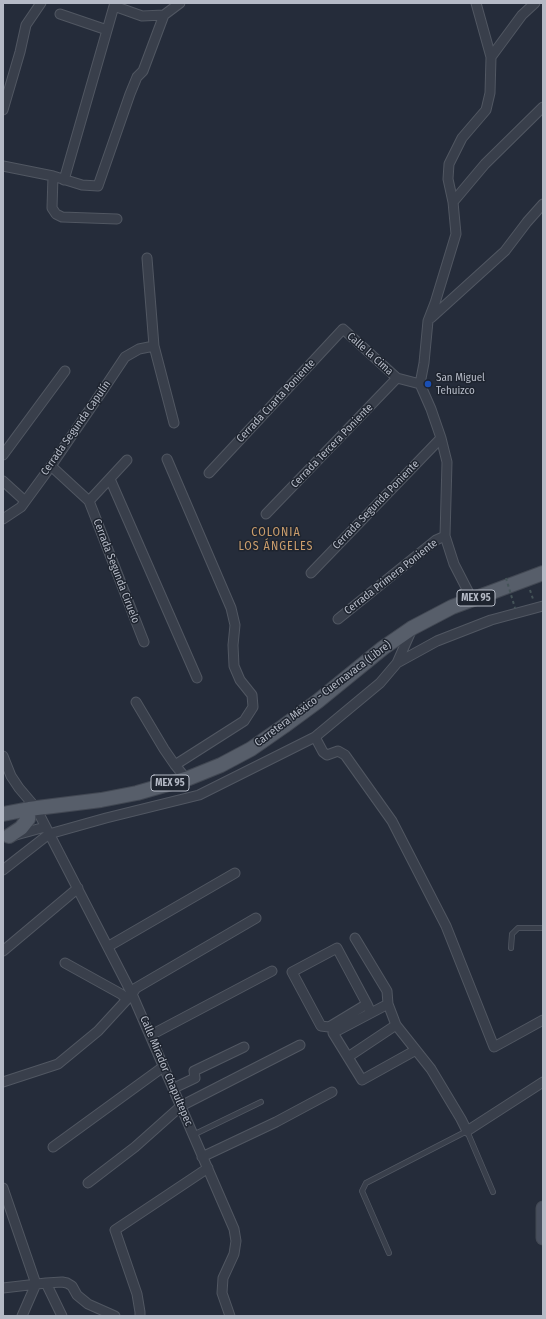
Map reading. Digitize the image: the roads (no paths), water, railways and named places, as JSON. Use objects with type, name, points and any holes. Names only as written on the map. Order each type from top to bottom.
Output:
[{"type":"main road","name":"Carretera México - Cuernavaca (Libre)","points":[[3,814],[137,793],[189,778],[221,766],[251,749],[284,726],[323,697],[383,648],[412,628],[452,607],[543,573]]},
{"type":"main road","points":[[6,838],[21,828],[33,809]]},
{"type":"main road","points":[[543,1208],[543,1238]]},
{"type":"street","points":[[3,110],[26,26],[40,3]]},
{"type":"street","points":[[3,166],[53,176],[82,185],[98,186],[130,94],[137,77],[143,71],[164,15],[180,3]]},
{"type":"street","points":[[472,599],[454,564],[445,536],[446,462],[441,438],[420,384],[424,363],[428,320],[435,303],[456,234],[454,202],[448,179],[449,164],[462,138],[486,110],[490,93],[491,57],[476,3]]},
{"type":"street","points":[[491,57],[522,15],[535,3]]},
{"type":"street","points":[[64,180],[114,6],[142,16],[164,15]]},
{"type":"street","points":[[60,14],[107,30]]},
{"type":"street","points":[[454,202],[485,164],[543,107]]},
{"type":"street","points":[[53,176],[52,208],[56,214],[62,217],[117,219]]},
{"type":"street","points":[[428,320],[505,251],[543,204]]},
{"type":"street","points":[[147,258],[154,346],[174,423]]},
{"type":"street","name":"Calle la Cima","points":[[343,329],[397,378],[420,384]]},
{"type":"street","name":"Cerrada Cuarta Poniente","points":[[209,472],[343,329]]},
{"type":"street","name":"Cerrada Segunda Capulín","points":[[3,520],[21,507],[51,466],[125,357],[139,349],[154,346]]},
{"type":"street","points":[[3,455],[65,371]]},
{"type":"street","name":"Cerrada Tercera Poniente","points":[[266,514],[397,378]]},
{"type":"street","name":"Cerrada Segunda Poniente","points":[[311,573],[441,438]]},
{"type":"street","points":[[167,459],[230,608],[235,625],[233,645],[234,666],[240,680],[252,694],[253,707],[244,721],[175,764]]},
{"type":"street","points":[[51,466],[89,501],[127,460]]},
{"type":"street","points":[[110,479],[197,678]]},
{"type":"street","points":[[3,481],[25,500]]},
{"type":"street","name":"Cerrada Segunda Ciruelo","points":[[89,501],[144,642]]},
{"type":"street","name":"Cerrada Primera Poniente","points":[[338,619],[436,540],[445,536]]},
{"type":"street","points":[[397,663],[444,638],[491,620],[543,606]]},
{"type":"street","points":[[6,838],[106,818],[199,795],[315,737],[380,683],[397,663],[412,628]]},
{"type":"street","points":[[136,702],[164,749],[184,776],[189,778]]},
{"type":"street","points":[[315,737],[323,752],[327,755],[338,751],[345,755],[392,821],[446,926],[494,1047],[543,1020]]},
{"type":"street","name":"Calle Mirador Chapultepec","points":[[3,756],[11,776],[47,830],[108,946],[130,996],[151,1035],[234,1229],[236,1240],[234,1254],[223,1278],[222,1293],[230,1316]]},
{"type":"street","points":[[3,870],[47,830]]},
{"type":"street","points":[[108,946],[235,873]]},
{"type":"street","points":[[3,951],[78,888]]},
{"type":"street","points":[[3,1082],[58,1064],[98,1031],[136,988],[256,918]]},
{"type":"street","points":[[355,938],[387,991],[388,1004],[396,1026],[431,1070],[461,1118],[467,1131],[543,1082]]},
{"type":"street","points":[[369,1008],[337,948],[292,972],[321,1026],[329,1026],[369,1008],[388,1004]]},
{"type":"street","points":[[65,962],[121,994],[130,996]]},
{"type":"street","points":[[151,1035],[272,971]]},
{"type":"street","points":[[369,1008],[333,1033],[362,1080],[416,1050]]},
{"type":"street","points":[[348,1057],[396,1026]]},
{"type":"street","points":[[88,1183],[136,1146],[181,1106],[300,1045]]},
{"type":"street","points":[[174,1088],[195,1078],[194,1071],[244,1046]]},
{"type":"street","points":[[53,1147],[164,1067]]},
{"type":"street","points":[[202,1157],[276,1122],[332,1092]]},
{"type":"street","points":[[140,1316],[136,1294],[115,1230],[208,1168]]},
{"type":"street","points":[[3,1188],[36,1284],[22,1316]]},
{"type":"street","points":[[46,1283],[62,1316]]},
{"type":"street","points":[[3,1288],[46,1283],[67,1283],[72,1286],[77,1295],[88,1304],[115,1316]]},
{"type":"lane","points":[[511,948],[512,934],[518,928],[543,928]]},
{"type":"lane","points":[[193,1135],[261,1102]]},
{"type":"lane","points":[[389,1253],[362,1191],[366,1183],[467,1131],[493,1192]]},
{"type":"place","name":"San Miguel Tehuizco","points":[[428,384]]},
{"type":"district","name":"COLONIA LOS ÁNGELES","points":[[276,540]]}]
